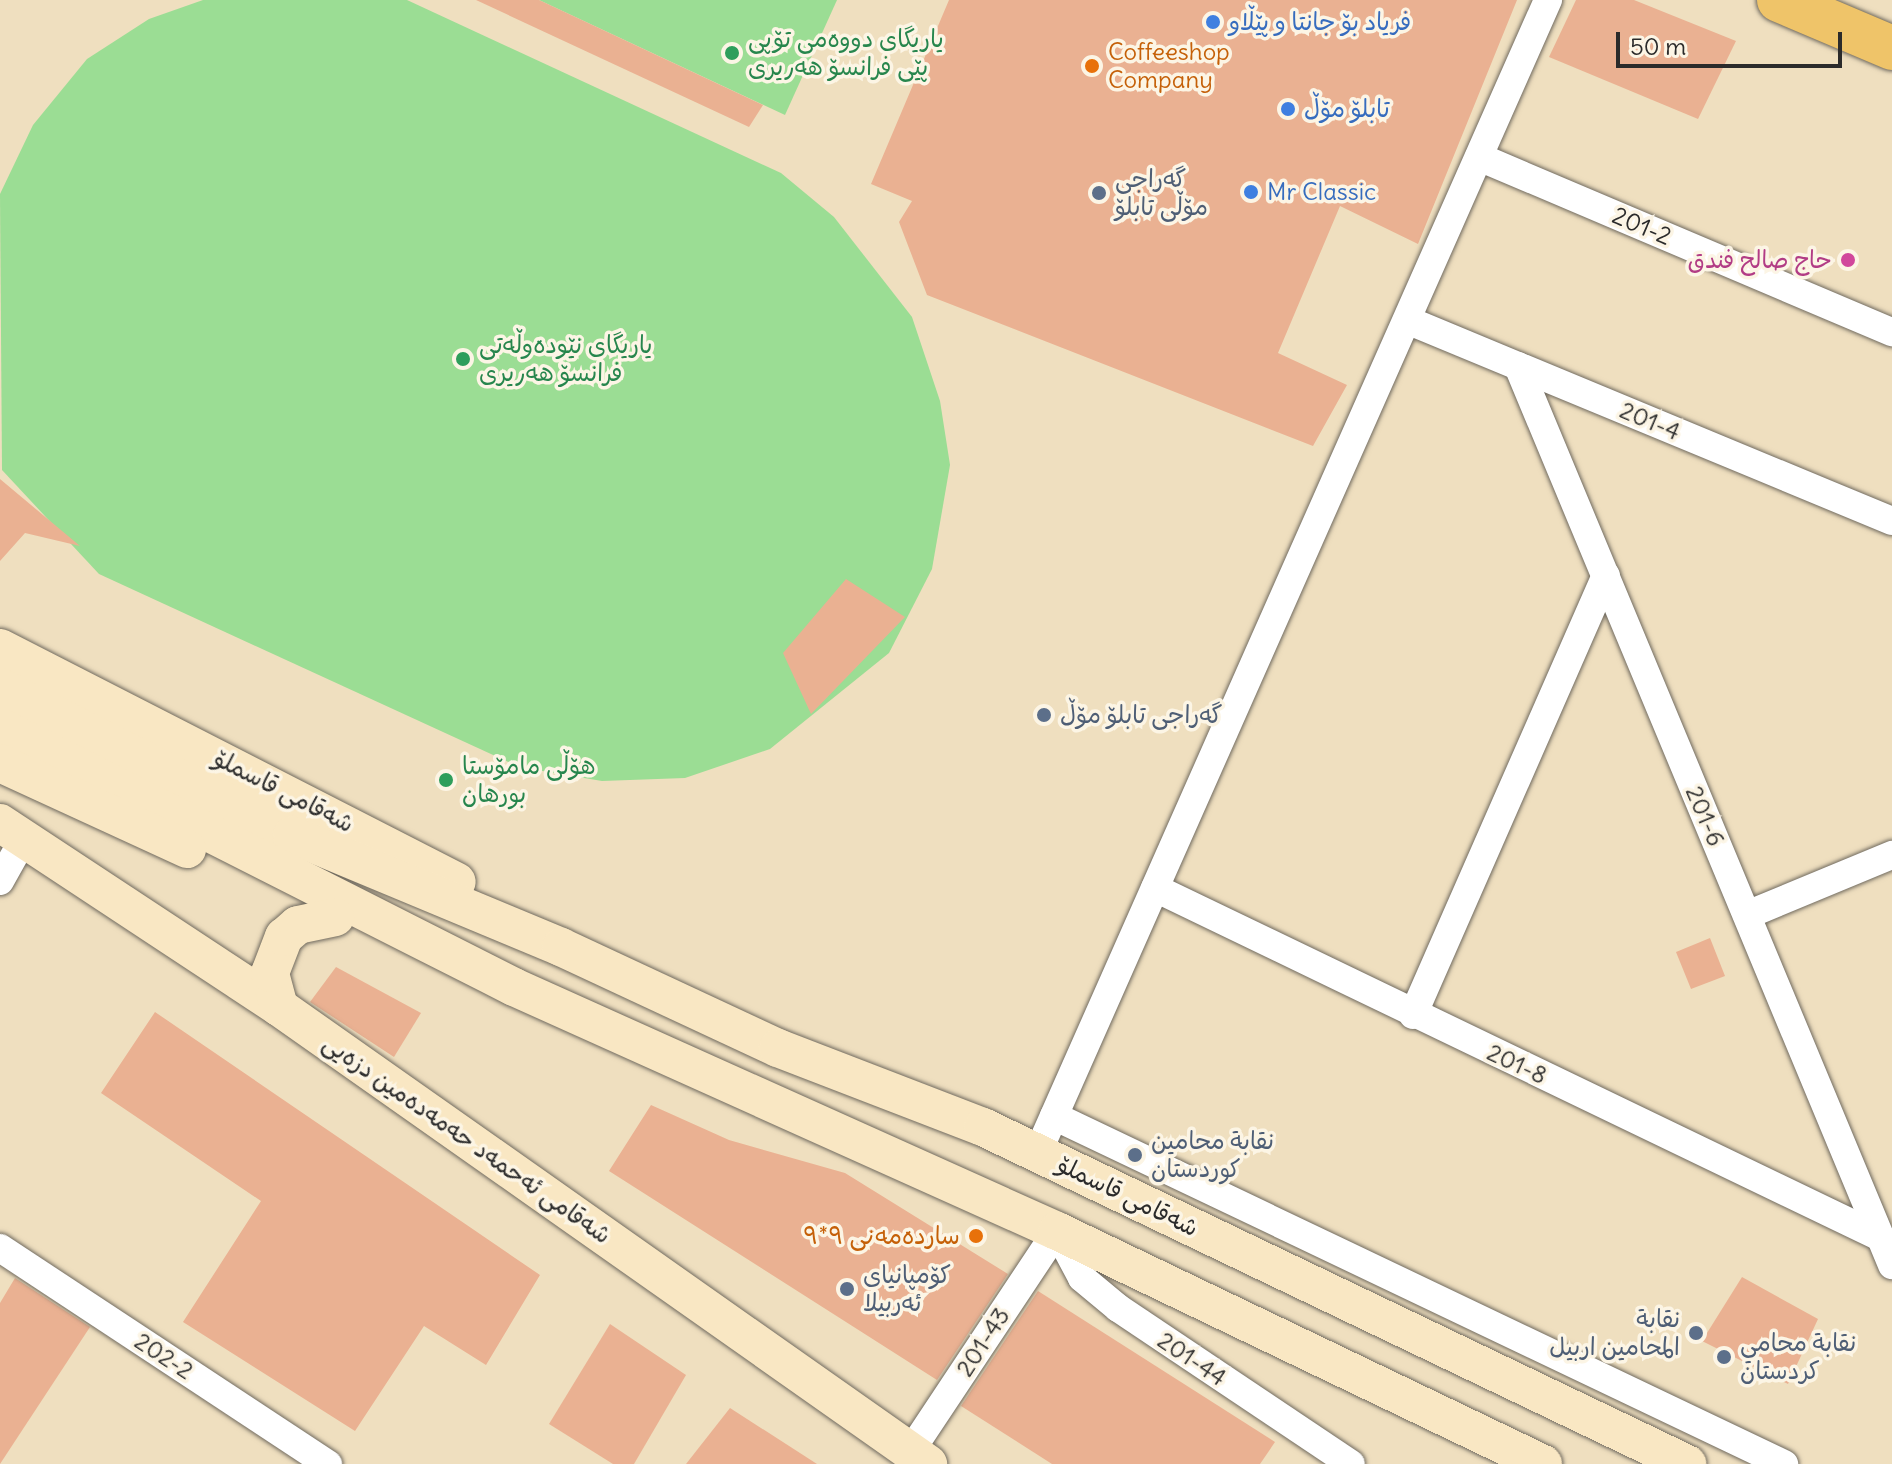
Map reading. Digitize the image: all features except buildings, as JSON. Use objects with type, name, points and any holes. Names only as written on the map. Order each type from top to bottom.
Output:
[{"type":"highway","points":[[1779,0],[1892,48]]},
{"type":"main road","name":"شەقامی قاسملۆ","points":[[0,648],[434,868],[561,947]]},
{"type":"main road","name":"شەقامی قاسملۆ","points":[[0,687],[292,835],[561,947],[778,1048],[1038,1152],[1687,1464]]},
{"type":"main road","points":[[0,727],[514,987],[1057,1231],[1530,1458],[1543,1395]]},
{"type":"main road","points":[[0,763],[335,917],[514,987]]},
{"type":"main road","name":"شەقامی ئەحمەد حەمەدەمین دزەیی","points":[[12,831],[279,1007],[919,1458]]},
{"type":"main road","points":[[279,1007],[270,973],[284,937],[298,925],[335,917]]},
{"type":"street","points":[[1038,1152],[1548,0]]},
{"type":"street","name":"201-2","points":[[1479,157],[1892,332]]},
{"type":"street","name":"201-4","points":[[1407,320],[1892,521]]},
{"type":"street","name":"201-6","points":[[1518,366],[1892,1265]]},
{"type":"street","points":[[1413,1015],[1606,576]]},
{"type":"street","points":[[0,881],[12,831]]},
{"type":"street","points":[[1747,915],[1892,855]]},
{"type":"street","name":"201-8","points":[[1155,888],[1413,1015],[1880,1237]]},
{"type":"street","points":[[1054,1116],[1784,1464]]},
{"type":"street","name":"201-43","points":[[919,1458],[1057,1231]]},
{"type":"street","name":"201-44","points":[[1057,1231],[1082,1278],[1118,1308],[1351,1464]]},
{"type":"street","name":"202-2","points":[[0,1248],[328,1464]]},
{"type":"green space","name":"یاریگای نێودەوڵەتی فرانسۆ هەریری","points":[[203,0],[407,0],[781,173],[834,217],[912,317],[940,401],[950,465],[932,569],[889,653],[770,749],[685,778],[602,781],[519,767],[99,574],[2,470],[0,194],[33,125],[87,59],[149,19]]},
{"type":"green space","name":"یاریگای دووەمی تۆپی پێی فرانسۆ هەریری","points":[[539,0],[837,0],[785,115]]},
{"type":"place","name":"فریاد بۆ جانتا و پێڵاو","points":[[1213,22]]},
{"type":"place","name":"یاریگای دووەمی تۆپی پێی فرانسۆ هەریری","points":[[732,53]]},
{"type":"place","name":"Coffeeshop Company","points":[[1092,66]]},
{"type":"place","name":"تابلۆ مۆڵ","points":[[1288,109]]},
{"type":"place","name":"Mr Classic","points":[[1251,192]]},
{"type":"place","name":"گەراجی مۆڵی تابلۆ","points":[[1099,193]]},
{"type":"place","name":"حاج صالح فندق","points":[[1848,260]]},
{"type":"place","name":"یاریگای نێودەوڵەتی فرانسۆ هەریری","points":[[463,359]]},
{"type":"place","name":"گەراجی تابلۆ مۆڵ","points":[[1044,715]]},
{"type":"place","name":"هۆڵی مامۆستا بورهان","points":[[446,780]]},
{"type":"place","name":"نقابة محامين كوردستان","points":[[1135,1155]]},
{"type":"place","name":"ساردەمەنی ٩*٩","points":[[976,1236]]},
{"type":"place","name":"کۆمپانیای ئەربیلا","points":[[847,1289]]},
{"type":"place","name":"نقابة المحامين اربيل","points":[[1696,1333]]},
{"type":"place","name":"نقابة محامي كردستان","points":[[1724,1357]]}]
